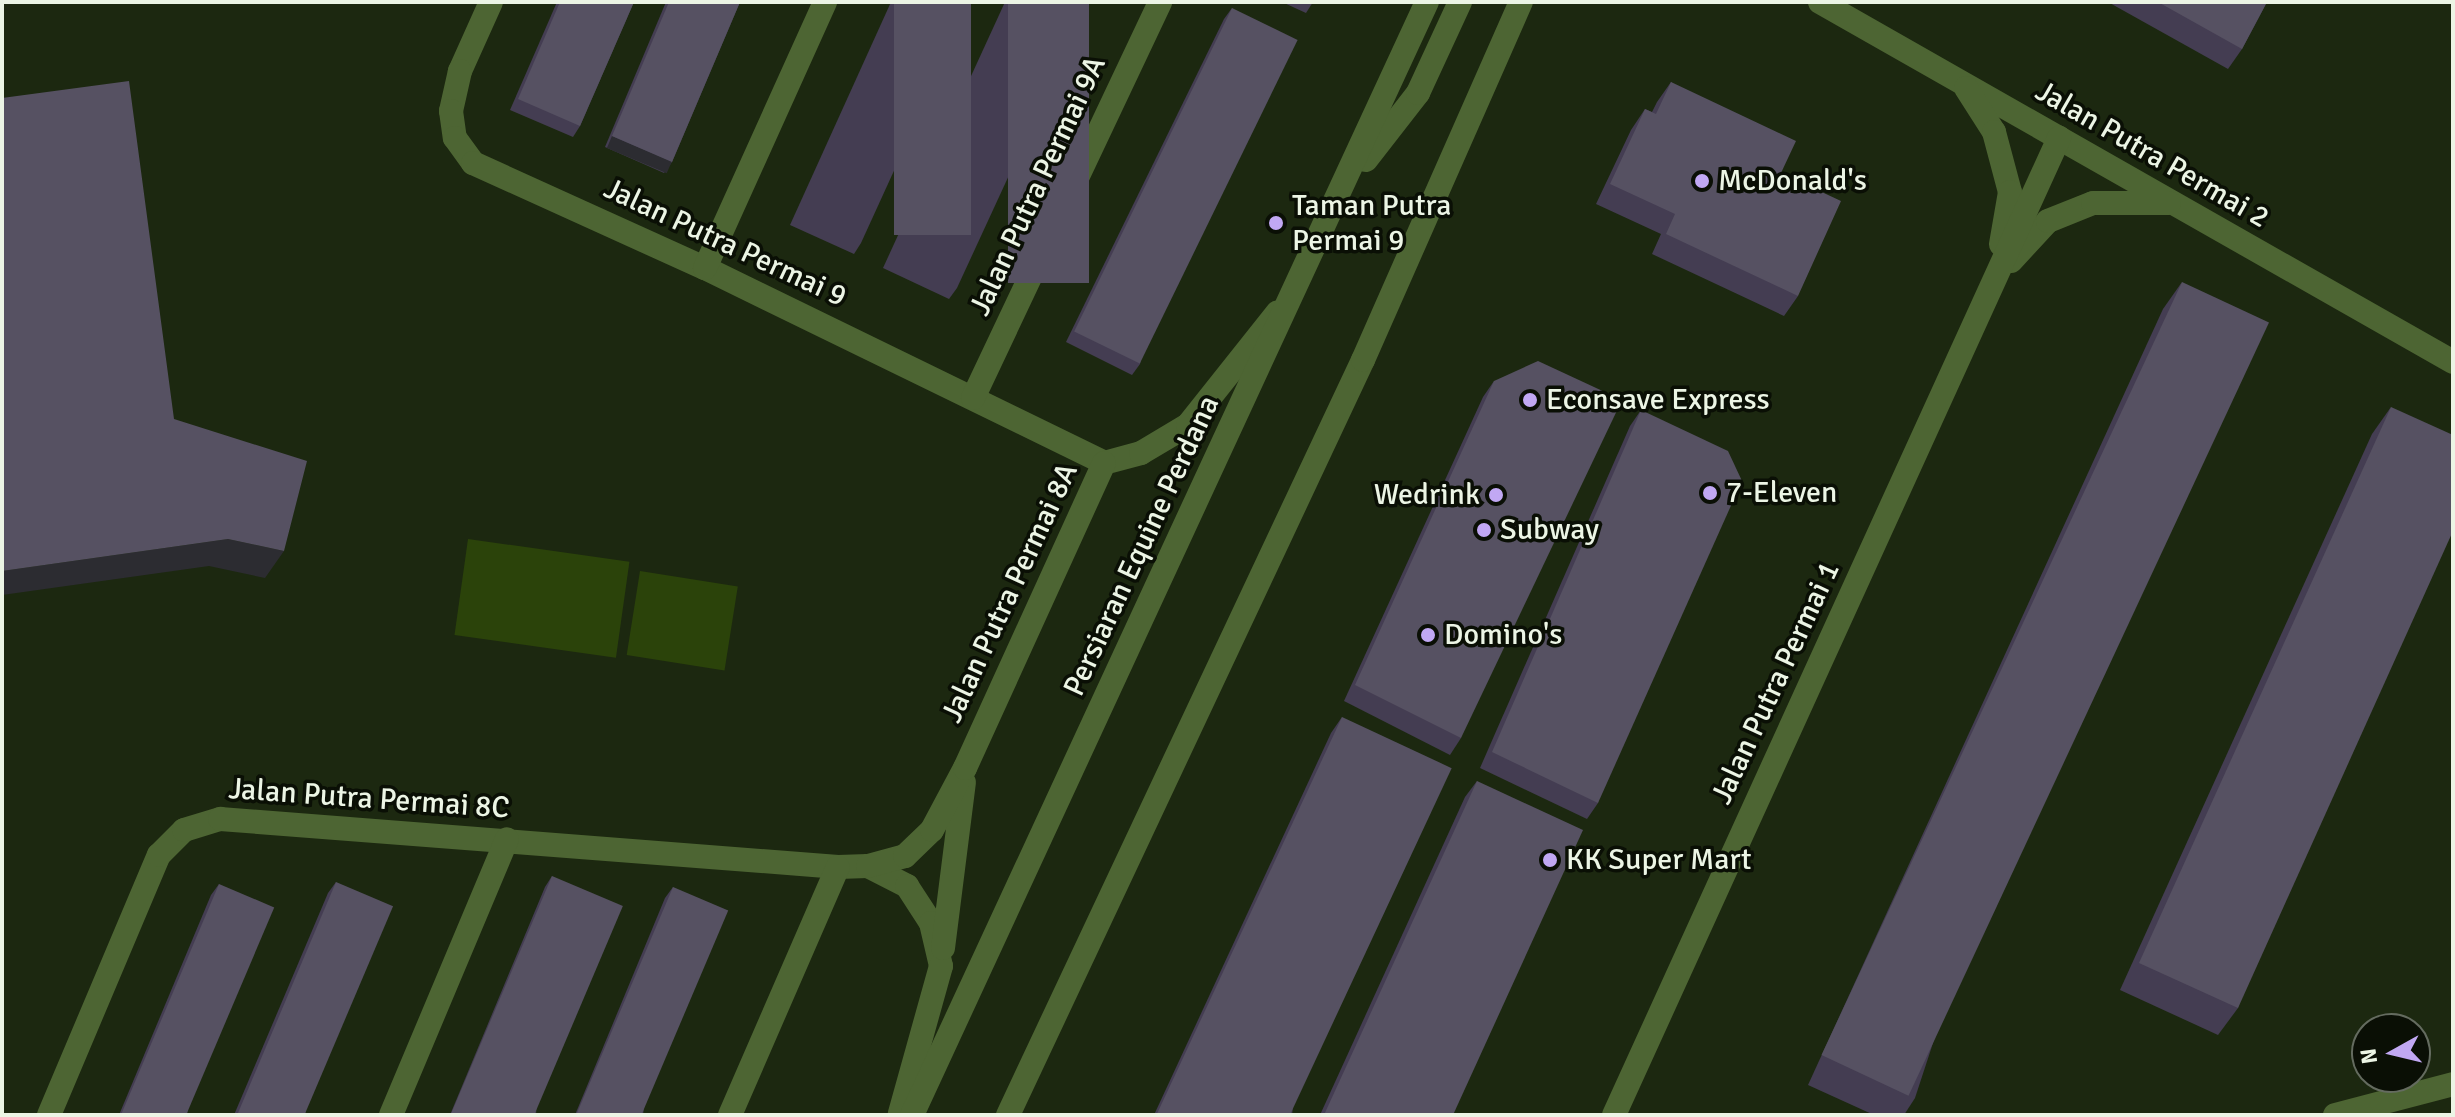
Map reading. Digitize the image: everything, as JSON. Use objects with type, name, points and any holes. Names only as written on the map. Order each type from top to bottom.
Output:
[{"type":"street","name":"Jalan Putra Permai 9","points":[[491,2],[460,71],[451,111],[455,138],[473,163],[705,268],[1104,463]]},
{"type":"street","points":[[705,268],[825,2]]},
{"type":"street","name":"Jalan Putra Permai 9A","points":[[973,398],[1160,2]]},
{"type":"street","name":"Persiaran Equine Perdana","points":[[912,1115],[1343,190],[1427,2]]},
{"type":"street","points":[[1343,190],[1418,93],[1460,2]]},
{"type":"street","points":[[1008,1115],[1363,360],[1516,11],[1531,2]]},
{"type":"street","name":"Jalan Putra Permai 2","points":[[1820,2],[2453,362]]},
{"type":"street","name":"Jalan Putra Permai 1","points":[[1964,85],[1994,132],[2010,192],[1995,278]]},
{"type":"street","name":"Jalan Putra Permai 1","points":[[1614,1115],[2059,138]]},
{"type":"street","name":"Jalan Putra Permai 1","points":[[1995,278],[2048,221],[2093,203],[2173,203]]},
{"type":"street","name":"Jalan Putra Permai 8A","points":[[868,866],[905,856],[932,830],[965,768],[1104,463],[1141,453],[1188,425],[1249,342],[1295,293]]},
{"type":"street","points":[[899,1115],[941,966],[965,768]]},
{"type":"street","name":"Jalan Putra Permai 8C","points":[[49,1115],[159,855],[184,830],[220,819],[838,867],[868,866]]},
{"type":"street","points":[[391,1115],[507,839]]},
{"type":"street","points":[[868,866],[907,886],[931,923],[941,966]]},
{"type":"street","points":[[730,1115],[838,867]]},
{"type":"street","points":[[2335,1115],[2453,1084]]},
{"type":"green space","points":[[468,539],[629,562],[616,658],[455,635]]},
{"type":"green space","points":[[640,571],[738,586],[724,670],[627,655]]},
{"type":"building","points":[[560,2],[634,2],[580,126],[518,99]]},
{"type":"building","points":[[669,2],[740,2],[672,162],[612,136]]},
{"type":"building","points":[[894,2],[971,2],[971,235],[894,235]]},
{"type":"building","points":[[1008,2],[1089,2],[1089,283],[1008,283]]},
{"type":"building","points":[[2158,2],[2267,2],[2242,49]]},
{"type":"building","points":[[1232,8],[1298,40],[1140,364],[1074,332]]},
{"type":"building","points":[[129,81],[174,419],[307,461],[284,551],[228,539],[2,571],[2,98]]},
{"type":"building","points":[[1671,82],[1796,141],[1781,173],[1841,201],[1798,296],[1666,234],[1675,214],[1610,184],[1645,109],[1656,114]]},
{"type":"building","points":[[2182,282],[2269,323],[1909,1096],[1822,1055]]},
{"type":"building","points":[[1538,361],[1622,400],[1461,738],[1355,685],[1494,381]]},
{"type":"building","points":[[2391,407],[2453,435],[2453,531],[2238,1008],[2139,963]]},
{"type":"building","points":[[1641,410],[1728,451],[1742,481],[1598,803],[1492,752]]},
{"type":"building","points":[[1342,717],[1452,768],[1290,1115],[1157,1114]]},
{"type":"building","points":[[1477,781],[1583,830],[1453,1115],[1324,1115]]},
{"type":"building","points":[[552,876],[623,906],[534,1115],[451,1114]]},
{"type":"building","points":[[336,882],[393,906],[304,1115],[237,1115]]},
{"type":"building","points":[[219,884],[274,907],[186,1115],[121,1115]]},
{"type":"building","points":[[673,887],[728,910],[641,1115],[576,1114]]},
{"type":"place","name":"McDonald's","points":[[1702,181]]},
{"type":"place","name":"Taman Putra Permai 9","points":[[1276,223]]},
{"type":"place","name":"Econsave Express","points":[[1530,400]]},
{"type":"place","name":"7-Eleven","points":[[1710,493]]},
{"type":"place","name":"Wedrink","points":[[1496,495]]},
{"type":"place","name":"Subway","points":[[1484,530]]},
{"type":"place","name":"Domino's","points":[[1428,635]]},
{"type":"place","name":"KK Super Mart","points":[[1550,860]]}]
